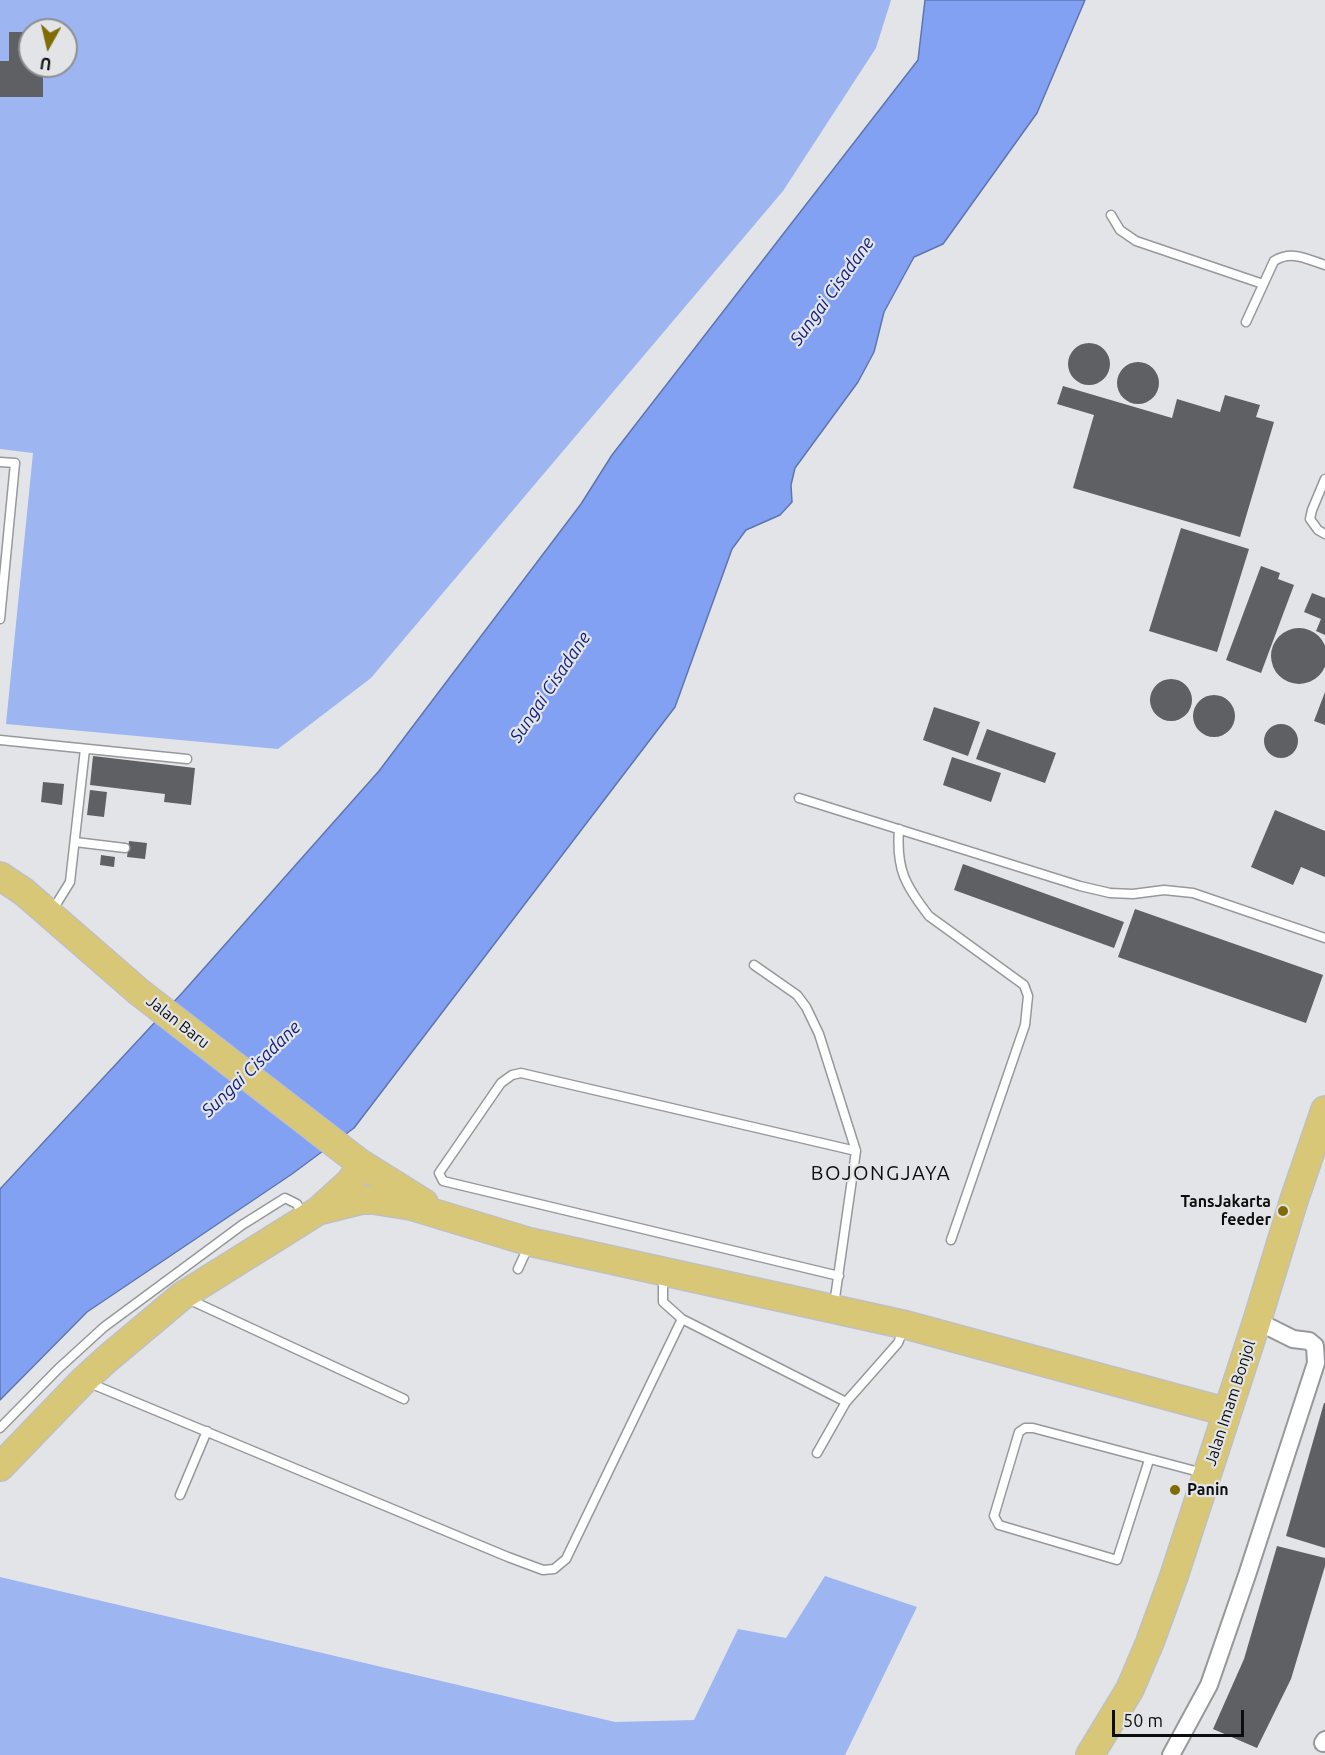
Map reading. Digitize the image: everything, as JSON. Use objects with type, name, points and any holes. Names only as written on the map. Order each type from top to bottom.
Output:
[{"type":"main road","name":"Jalan Baru","points":[[0,876],[24,892],[139,992],[356,1159],[446,1218]]},
{"type":"main road","name":"Jalan Imam Bonjol","points":[[1090,1755],[1130,1689],[1174,1576],[1325,1110]]},
{"type":"main road","points":[[0,1467],[83,1381],[183,1296],[312,1215],[350,1183],[356,1159]]},
{"type":"main road","points":[[312,1215],[354,1201],[373,1200],[411,1206],[530,1242],[906,1325],[1227,1412]]},
{"type":"street","points":[[1171,1755],[1209,1685],[1316,1363],[1315,1346],[1309,1341],[1293,1340],[1257,1321]]},
{"type":"lane","points":[[1111,215],[1120,230],[1136,241],[1263,284]]},
{"type":"lane","points":[[1246,322],[1274,261],[1287,255],[1295,255],[1325,265]]},
{"type":"lane","points":[[0,462],[15,463],[0,619]]},
{"type":"lane","points":[[1325,478],[1310,519],[1318,530],[1325,534]]},
{"type":"lane","points":[[0,740],[187,759]]},
{"type":"lane","points":[[50,914],[70,882],[85,749]]},
{"type":"lane","points":[[799,798],[1110,893],[1133,894],[1164,890],[1192,893],[1325,938]]},
{"type":"lane","points":[[899,829],[900,870],[923,909],[929,916],[1024,985],[1028,996],[1025,1025],[951,1240]]},
{"type":"lane","points":[[75,842],[125,848]]},
{"type":"lane","points":[[754,965],[797,995],[806,1007],[819,1034],[856,1151],[833,1308]]},
{"type":"lane","points":[[839,1276],[443,1181],[440,1173],[501,1083],[512,1075],[521,1073],[856,1151]]},
{"type":"lane","points":[[0,1428],[58,1369],[104,1327],[243,1225],[285,1198],[312,1215]]},
{"type":"lane","points":[[518,1269],[530,1242]]},
{"type":"lane","points":[[662,1271],[663,1302],[682,1318],[846,1402]]},
{"type":"lane","points":[[183,1296],[404,1399]]},
{"type":"lane","points":[[83,1381],[508,1557],[543,1570],[554,1569],[566,1559],[682,1318]]},
{"type":"lane","points":[[817,1453],[846,1402],[898,1343],[906,1325]]},
{"type":"lane","points":[[1149,1460],[1117,1560],[999,1525],[995,1521],[994,1516],[1019,1431],[1025,1428],[1033,1428],[1206,1473]]},
{"type":"lane","points":[[180,1495],[207,1431]]},
{"type":"shaded area","points":[[0,0],[891,0],[876,48],[783,191],[371,678],[278,749],[6,724],[33,453],[0,449]]},
{"type":"shaded area","points":[[825,1576],[917,1607],[845,1755],[0,1755],[0,1577],[615,1722],[694,1720],[738,1629],[786,1638]]},
{"type":"water","name":"Sungai Cisadane","points":[[925,0],[1085,0],[1037,113],[943,244],[914,257],[884,312],[874,352],[858,382],[795,468],[791,485],[792,502],[780,515],[746,530],[732,549],[675,707],[354,1128],[292,1174],[87,1312],[0,1400],[0,1189],[183,992],[379,771],[581,504],[612,455],[918,60]]},
{"type":"building","points":[[9,32],[18,32],[18,78],[43,78],[43,97],[0,97],[0,61],[9,61]]},
{"type":"building","points":[[1089,343],[1097,344],[1104,349],[1109,356],[1109,372],[1104,379],[1097,384],[1089,385],[1081,384],[1074,379],[1069,372],[1068,364],[1069,356],[1074,349],[1081,344]]},
{"type":"building","points":[[1138,362],[1146,363],[1153,368],[1158,375],[1158,391],[1153,398],[1146,403],[1138,404],[1130,403],[1123,398],[1118,391],[1117,383],[1118,375],[1123,368],[1130,363]]},
{"type":"building","points":[[1063,386],[1172,418],[1177,399],[1220,412],[1225,395],[1260,405],[1256,417],[1274,422],[1240,537],[1073,488],[1094,415],[1057,404]]},
{"type":"building","points":[[1181,528],[1249,549],[1217,652],[1149,631]]},
{"type":"building","points":[[1261,566],[1280,573],[1278,579],[1294,585],[1261,673],[1226,660]]},
{"type":"building","points":[[1312,593],[1325,598],[1325,635],[1316,631],[1321,619],[1304,612]]},
{"type":"building","points":[[1299,628],[1310,630],[1319,636],[1325,645],[1327,656],[1325,667],[1319,676],[1310,682],[1299,684],[1288,682],[1279,676],[1273,667],[1271,656],[1273,645],[1279,636],[1288,630]]},
{"type":"building","points":[[1171,679],[1186,685],[1192,700],[1186,715],[1171,721],[1156,715],[1150,700],[1156,685]]},
{"type":"building","points":[[1325,692],[1325,725],[1314,721]]},
{"type":"building","points":[[1214,695],[1229,701],[1235,716],[1229,731],[1214,737],[1199,731],[1193,716],[1199,701]]},
{"type":"building","points":[[934,707],[980,722],[968,756],[923,740]]},
{"type":"building","points":[[1281,724],[1293,729],[1298,741],[1293,753],[1281,758],[1269,753],[1264,741],[1269,729]]},
{"type":"building","points":[[987,729],[1056,753],[1045,783],[976,759]]},
{"type":"building","points":[[93,756],[195,768],[191,805],[164,802],[165,794],[90,785]]},
{"type":"building","points":[[952,757],[1001,773],[991,802],[943,785]]},
{"type":"building","points":[[43,782],[64,784],[62,805],[41,802]]},
{"type":"building","points":[[90,790],[107,792],[104,817],[87,815]]},
{"type":"building","points":[[1275,810],[1325,831],[1325,877],[1301,867],[1293,885],[1251,867]]},
{"type":"building","points":[[129,841],[147,843],[145,859],[127,857]]},
{"type":"building","points":[[101,855],[115,857],[114,867],[100,865]]},
{"type":"building","points":[[963,864],[1124,922],[1114,948],[954,890]]},
{"type":"building","points":[[1135,909],[1323,975],[1306,1023],[1118,957]]},
{"type":"building","points":[[1325,1403],[1325,1548],[1286,1536]]},
{"type":"building","points":[[1277,1546],[1325,1558],[1325,1566],[1291,1679],[1257,1748],[1213,1729],[1244,1659]]},
{"type":"place","name":"TansJakarta feeder","points":[[1283,1211]]},
{"type":"place","name":"Panin","points":[[1175,1490]]},
{"type":"district","name":"BOJONGJAYA","points":[[881,1173]]}]
